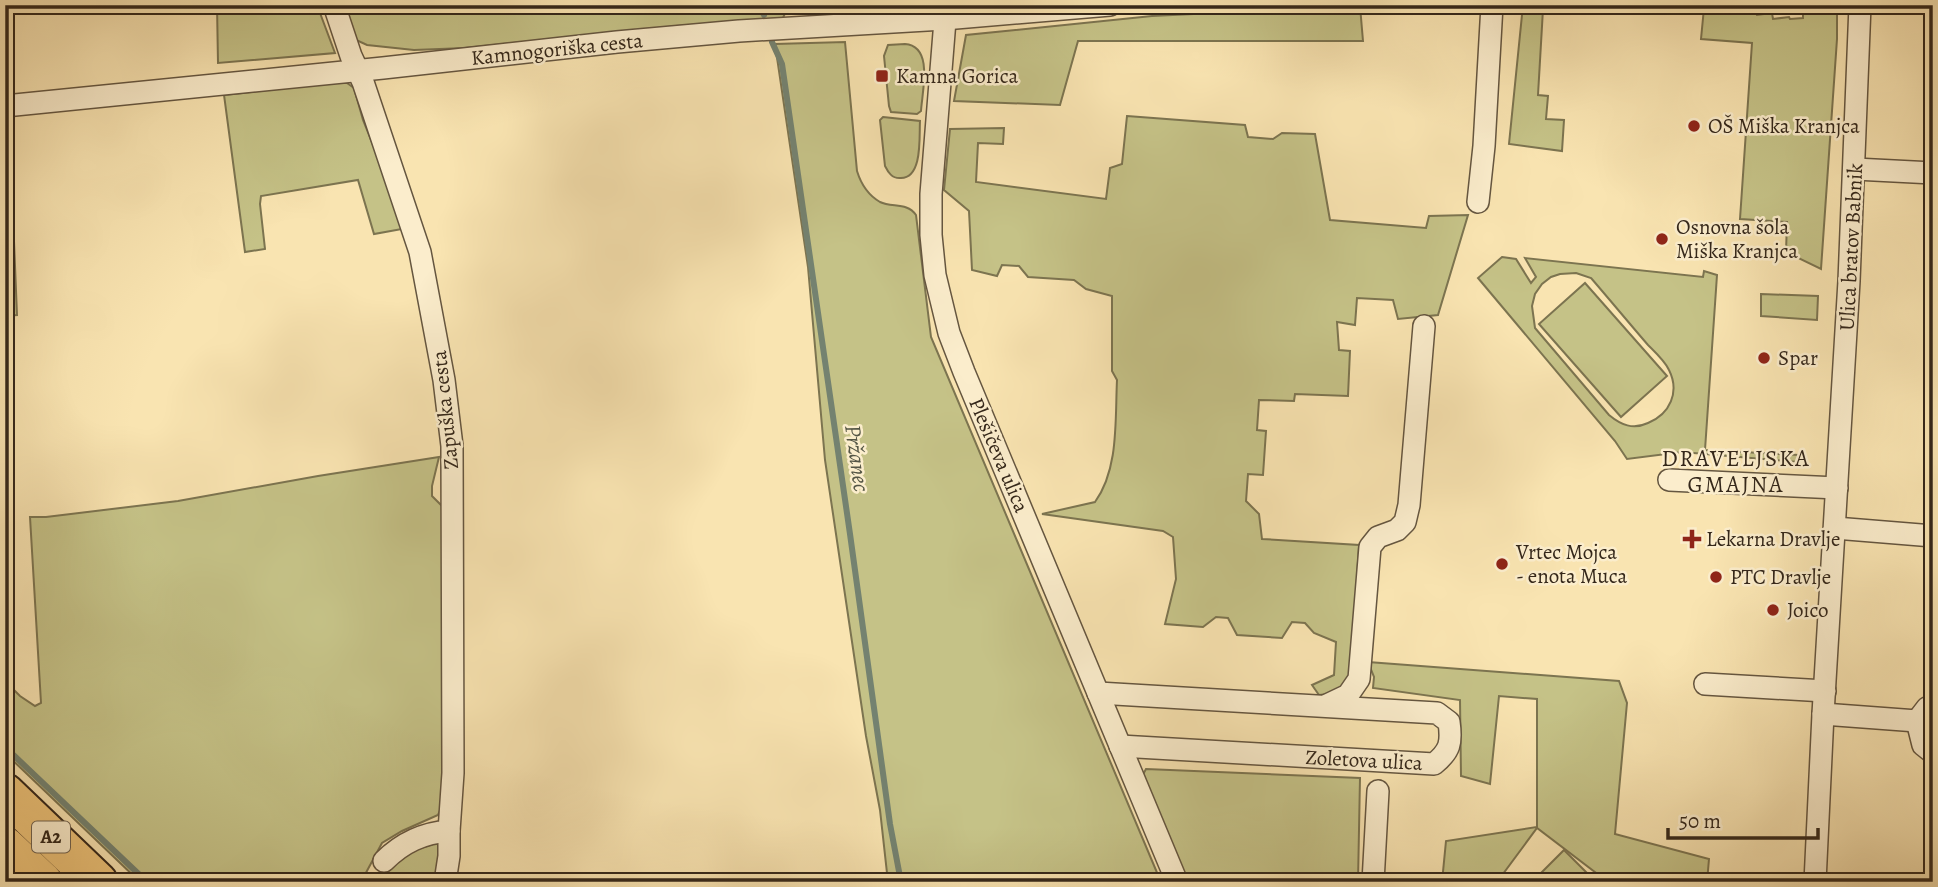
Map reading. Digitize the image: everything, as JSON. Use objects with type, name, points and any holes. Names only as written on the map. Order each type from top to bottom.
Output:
[{"type":"highway","name":"A2","points":[[5,793],[98,882]]},
{"type":"highway","name":"A2","points":[[5,846],[43,882]]},
{"type":"street","name":"Zapuška cesta","points":[[334,5],[420,252],[444,380],[452,459],[453,773],[445,882]]},
{"type":"street","name":"Kamnogoriška cesta","points":[[5,106],[617,42],[946,12],[1110,5]]},
{"type":"street","points":[[1478,202],[1492,5]]},
{"type":"street","name":"Ulica bratov Babnik","points":[[1815,882],[1855,169],[1860,5]]},
{"type":"street","name":"Plešičeva ulica","points":[[946,12],[931,194],[931,234],[935,275],[949,333],[1177,882]]},
{"type":"street","points":[[1855,169],[1933,173]]},
{"type":"street","points":[[1327,705],[1348,695],[1359,679],[1370,547],[1378,537],[1397,530],[1405,522],[1409,505],[1424,326]]},
{"type":"street","points":[[1669,480],[1837,488]]},
{"type":"street","points":[[1835,528],[1933,536]]},
{"type":"street","points":[[1706,684],[1825,691]]},
{"type":"street","name":"Zoletova ulica","points":[[1098,692],[1437,713],[1449,722],[1452,739],[1445,755],[1434,764],[1120,746]]},
{"type":"street","points":[[1917,721],[1927,708],[1933,705]]},
{"type":"street","points":[[1823,714],[1917,721]]},
{"type":"street","points":[[1917,721],[1923,745],[1933,753]]},
{"type":"street","points":[[1373,882],[1378,792]]},
{"type":"street","points":[[384,860],[414,838],[449,831]]},
{"type":"shaded area","points":[[217,5],[317,5],[335,53],[218,63]]},
{"type":"shaded area","points":[[340,5],[784,5],[786,11],[783,18],[465,48],[414,50],[367,45],[354,39]]},
{"type":"shaded area","points":[[1523,5],[1594,5],[1594,12],[1543,9],[1538,95],[1548,96],[1546,119],[1564,120],[1562,151],[1509,144]]},
{"type":"shaded area","points":[[1665,5],[1755,5],[1757,15],[1772,13],[1773,19],[1790,19],[1803,18],[1803,13],[1818,12],[1818,5],[1837,5],[1821,269],[1786,252],[1787,222],[1740,219],[1752,43],[1701,39],[1704,8]]},
{"type":"shaded area","points":[[1360,6],[1363,41],[1078,41],[1060,105],[954,101],[966,35],[1152,16]]},
{"type":"shaded area","points":[[845,42],[857,171],[866,189],[880,202],[908,208],[916,215],[931,337],[1161,882],[888,882],[880,810],[866,736],[825,460],[808,267],[775,44]]},
{"type":"shaded area","points":[[905,44],[914,47],[923,61],[921,111],[917,114],[891,112],[889,106],[884,56],[888,45]]},
{"type":"shaded area","points":[[339,82],[354,88],[363,120],[391,190],[402,229],[374,234],[358,180],[261,196],[265,249],[245,252],[224,95]]},
{"type":"shaded area","points":[[1127,116],[1245,125],[1248,137],[1273,139],[1282,133],[1315,134],[1330,220],[1426,228],[1429,216],[1468,215],[1438,315],[1398,319],[1393,300],[1357,298],[1355,325],[1337,322],[1339,350],[1350,351],[1348,396],[1295,394],[1294,401],[1259,400],[1257,430],[1266,431],[1263,475],[1248,474],[1246,501],[1259,514],[1262,539],[1359,545],[1351,677],[1339,693],[1319,695],[1312,685],[1334,675],[1336,642],[1314,633],[1305,623],[1292,622],[1282,638],[1237,635],[1228,618],[1216,617],[1203,627],[1165,624],[1176,579],[1173,537],[1163,531],[1042,514],[1095,502],[1108,475],[1114,444],[1117,380],[1112,371],[1112,296],[1086,289],[1074,280],[1028,277],[1019,266],[1002,265],[997,276],[972,270],[969,211],[944,190],[950,129],[1004,128],[1003,144],[978,143],[976,182],[1106,199],[1110,168],[1122,164]]},
{"type":"shaded area","points":[[5,117],[9,118],[17,315],[5,316]]},
{"type":"shaded area","points":[[883,117],[920,121],[918,155],[913,171],[908,176],[895,177],[885,166],[880,120]]},
{"type":"shaded area","points":[[1502,257],[1516,259],[1531,283],[1536,277],[1525,258],[1703,277],[1704,271],[1717,275],[1705,450],[1799,455],[1798,462],[1682,452],[1627,459],[1615,441],[1478,278]],"holes":[[[1576,273],[1591,278],[1662,360],[1672,378],[1673,394],[1667,408],[1656,419],[1643,425],[1627,425],[1609,415],[1535,328],[1532,306],[1535,294],[1542,284],[1560,274]]]},
{"type":"shaded area","points":[[1585,283],[1667,376],[1621,417],[1539,324]]},
{"type":"shaded area","points":[[1761,294],[1818,296],[1817,320],[1761,316]]},
{"type":"shaded area","points":[[439,457],[432,496],[444,508],[447,706],[442,806],[438,815],[382,843],[361,882],[140,882],[5,753],[5,681],[35,706],[41,703],[30,517],[178,501]]},
{"type":"shaded area","points":[[1368,662],[1619,681],[1627,703],[1615,834],[1709,859],[1707,882],[1602,882],[1604,879],[1537,828],[1497,882],[1442,882],[1446,841],[1537,827],[1537,699],[1499,696],[1490,784],[1461,776],[1460,700],[1373,688],[1374,677]]},
{"type":"shaded area","points":[[1146,769],[1360,778],[1358,882],[1186,882],[1141,778]]},
{"type":"shaded area","points":[[436,843],[440,845],[439,882],[380,882],[400,855]]},
{"type":"shaded area","points":[[1564,850],[1589,875],[1582,882],[1532,882]]},
{"type":"waterway","name":"Pržanec","points":[[758,5],[764,15]]},
{"type":"waterway","name":"Pržanec","points":[[772,42],[782,64],[890,824],[901,882]]},
{"type":"waterway","points":[[5,747],[147,882]]},
{"type":"place","name":"Kamna Gorica","points":[[882,76]]},
{"type":"place","name":"OŠ Miška Kranjca","points":[[1694,126]]},
{"type":"place","name":"Osnovna šola Miška Kranjca","points":[[1662,239]]},
{"type":"place","name":"Spar","points":[[1764,358]]},
{"type":"place","name":"Lekarna Dravlje","points":[[1692,539]]},
{"type":"place","name":"Vrtec Mojca - enota Muca","points":[[1502,564]]},
{"type":"place","name":"PTC Dravlje","points":[[1716,577]]},
{"type":"place","name":"Joico","points":[[1773,610]]},
{"type":"district","name":"DRAVELJSKA GMAJNA","points":[[1736,471]]}]
